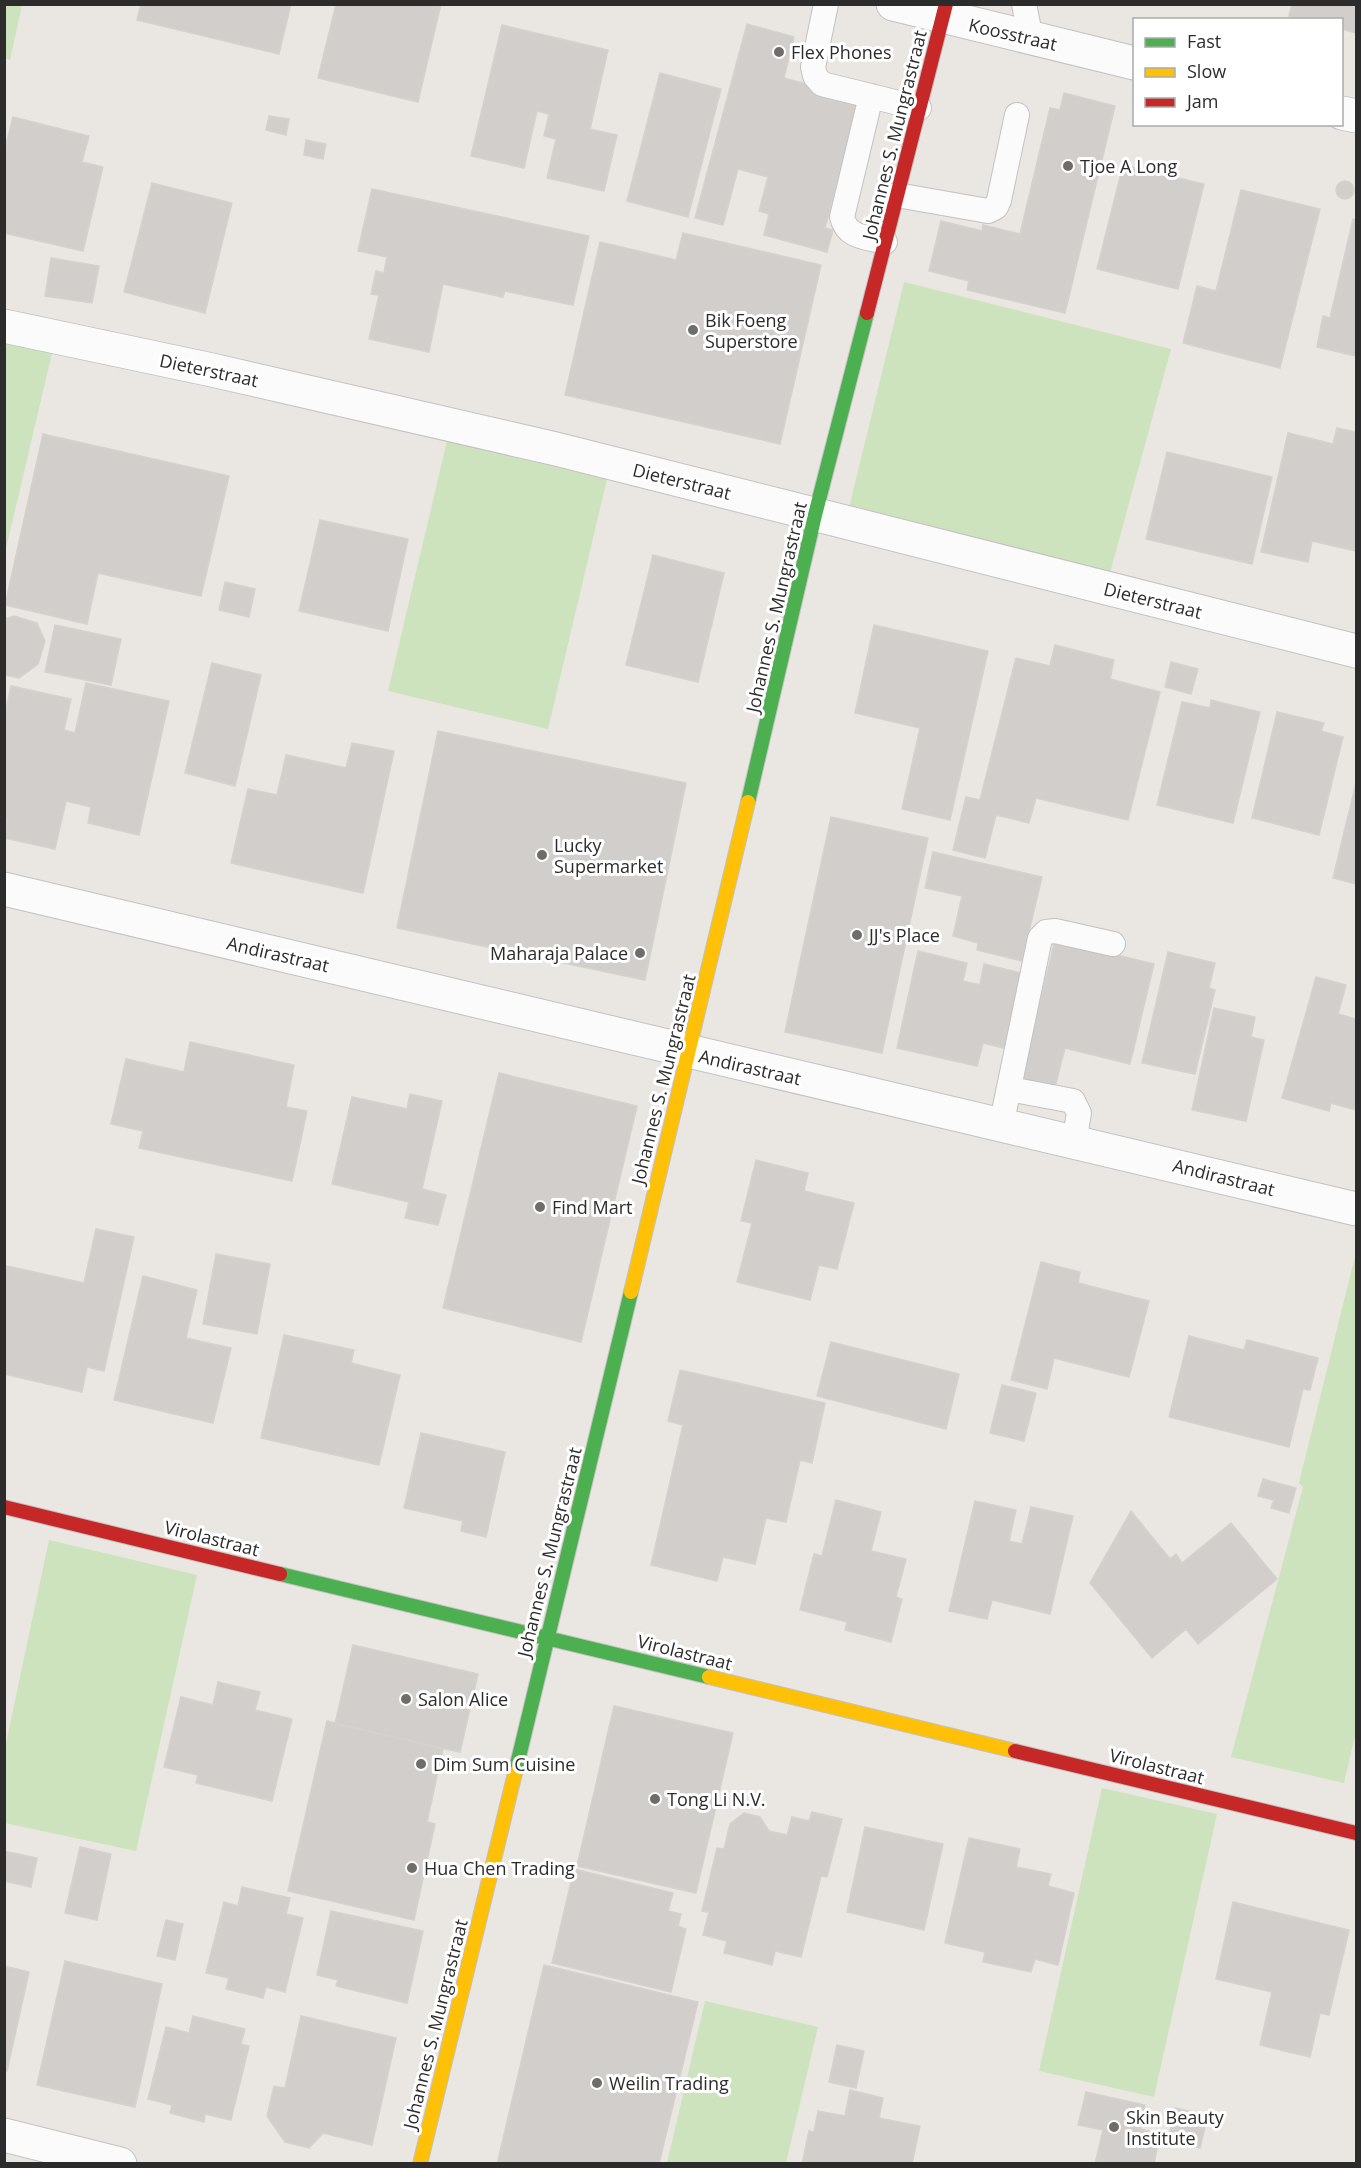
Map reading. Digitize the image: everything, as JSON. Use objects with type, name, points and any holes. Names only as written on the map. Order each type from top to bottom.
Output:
[{"type":"street","name":"Koosstraat","points":[[892,4],[944,11],[1031,39],[1133,63]]},
{"type":"street","name":"Johannes S. Mungrastraat","points":[[420,2163],[689,1052],[815,515],[944,11]]},
{"type":"street","name":"Dieterstraat","points":[[4,326],[212,370],[545,447],[1356,651]]},
{"type":"street","name":"Andirastraat","points":[[4,889],[1356,1209]]},
{"type":"street","name":"Virolastraat","points":[[4,1507],[1356,1833]]},
{"type":"street","points":[[4,2135],[120,2163]]},
{"type":"lane","points":[[826,4],[813,67],[815,76],[822,84],[919,108]]},
{"type":"lane","points":[[1024,4],[1031,39]]},
{"type":"lane","points":[[872,96],[842,217],[844,227],[850,232],[885,242]]},
{"type":"lane","points":[[897,195],[988,211],[996,207],[1017,115]]},
{"type":"lane","points":[[1001,1126],[1040,938],[1046,932],[1054,931],[1113,944]]},
{"type":"lane","points":[[1009,1089],[1073,1101],[1079,1113],[1074,1142]]},
{"type":"green space","points":[[5,4],[22,5],[10,60],[5,58]]},
{"type":"green space","points":[[904,282],[1171,349],[1110,573],[848,512]]},
{"type":"green space","points":[[5,338],[53,349],[5,553]]},
{"type":"green space","points":[[447,441],[607,479],[548,729],[388,691]]},
{"type":"green space","points":[[1356,1252],[1356,1731],[1344,1783],[1231,1757],[1303,1487],[1299,1483]]},
{"type":"green space","points":[[49,1540],[197,1575],[136,1851],[5,1823],[5,1748]]},
{"type":"green space","points":[[1102,1788],[1217,1814],[1154,2097],[1039,2071]]},
{"type":"green space","points":[[705,2001],[818,2027],[786,2163],[667,2163]]},
{"type":"building","points":[[141,4],[291,4],[279,54],[137,20]]},
{"type":"building","points":[[336,4],[441,4],[418,102],[318,78]]},
{"type":"building","points":[[1292,4],[1356,4],[1356,33],[1343,29],[1343,18],[1289,16]]},
{"type":"building","points":[[747,24],[794,37],[784,78],[859,99],[825,228],[833,230],[827,252],[764,235],[769,214],[759,211],[768,177],[738,169],[723,225],[695,218]]},
{"type":"building","points":[[502,25],[608,50],[590,129],[617,135],[604,191],[547,178],[556,139],[544,136],[549,114],[537,111],[524,168],[471,156]]},
{"type":"building","points":[[660,73],[721,89],[688,217],[627,201]]},
{"type":"building","name":"Tjoe A Long","points":[[1064,93],[1115,106],[1065,313],[967,290],[969,281],[929,271],[941,221],[982,231],[983,225],[1020,234],[1050,108],[1060,110]]},
{"type":"building","points":[[269,116],[289,119],[286,135],[266,130]]},
{"type":"building","points":[[13,117],[89,136],[82,162],[103,167],[83,251],[4,233],[4,152]]},
{"type":"building","points":[[306,140],[326,144],[323,159],[304,155]]},
{"type":"building","points":[[1123,165],[1204,184],[1178,289],[1097,269]]},
{"type":"building","points":[[1341,181],[1349,181],[1354,186],[1352,197],[1341,199],[1336,194],[1336,186]]},
{"type":"building","points":[[152,183],[232,203],[205,313],[124,292]]},
{"type":"building","points":[[372,189],[589,236],[573,305],[505,291],[503,297],[443,284],[429,352],[369,339],[379,295],[371,294],[376,271],[384,273],[387,257],[358,251]]},
{"type":"building","points":[[1241,190],[1320,209],[1280,368],[1183,343],[1197,286],[1216,291]]},
{"type":"building","points":[[1353,219],[1356,220],[1356,356],[1317,347],[1323,316],[1330,318]]},
{"type":"building","name":"Bik Foeng Superstore","points":[[683,233],[821,265],[780,444],[565,395],[600,242],[676,260]]},
{"type":"building","points":[[51,258],[99,266],[92,303],[45,296]]},
{"type":"building","points":[[1337,428],[1356,432],[1356,551],[1312,541],[1308,562],[1261,552],[1288,433],[1333,444]]},
{"type":"building","points":[[43,434],[229,476],[201,596],[98,573],[87,624],[5,605]]},
{"type":"building","points":[[1167,452],[1272,477],[1252,564],[1146,539]]},
{"type":"building","points":[[320,520],[408,539],[388,631],[299,611]]},
{"type":"building","points":[[653,555],[724,573],[698,682],[626,665]]},
{"type":"building","points":[[225,582],[255,589],[249,617],[219,610]]},
{"type":"building","points":[[14,616],[37,623],[45,641],[38,664],[19,678],[4,675],[4,619]]},
{"type":"building","points":[[55,625],[121,639],[111,685],[45,672]]},
{"type":"building","points":[[874,625],[988,651],[950,820],[902,809],[920,728],[855,713]]},
{"type":"building","points":[[1055,645],[1114,660],[1110,679],[1160,692],[1128,820],[1036,798],[1029,823],[996,815],[985,858],[953,850],[966,797],[980,800],[1016,658],[1050,666]]},
{"type":"building","points":[[1171,662],[1198,669],[1191,694],[1165,687]]},
{"type":"building","points":[[212,663],[261,675],[235,786],[185,773]]},
{"type":"building","points":[[86,683],[169,701],[139,835],[88,823],[91,807],[66,801],[55,849],[4,838],[7,820],[4,819],[4,718],[11,686],[71,699],[64,730],[75,733]]},
{"type":"building","points":[[1211,700],[1260,712],[1233,823],[1157,805],[1182,702],[1210,708]]},
{"type":"building","points":[[1277,712],[1324,723],[1321,731],[1343,737],[1319,835],[1252,818]]},
{"type":"building","name":"Lucky Supermarket","points":[[438,731],[686,783],[645,980],[397,928]]},
{"type":"building","points":[[352,743],[394,751],[363,893],[231,863],[248,789],[277,795],[286,755],[346,768]]},
{"type":"building","points":[[1356,783],[1356,884],[1333,878]]},
{"type":"building","name":"JJ's Place","points":[[831,817],[928,838],[882,1053],[785,1032]]},
{"type":"building","points":[[933,852],[1042,877],[1022,961],[977,950],[978,943],[953,936],[962,896],[925,888]]},
{"type":"building","points":[[1055,940],[1154,964],[1130,1064],[1065,1048],[1053,1095],[1020,1087]]},
{"type":"building","points":[[918,951],[967,963],[963,981],[980,985],[984,964],[1029,975],[1012,1050],[983,1043],[977,1066],[897,1048]]},
{"type":"building","points":[[1168,952],[1215,963],[1209,988],[1215,990],[1195,1074],[1142,1063]]},
{"type":"building","points":[[1316,977],[1346,985],[1338,1014],[1356,1019],[1356,1110],[1331,1103],[1329,1111],[1282,1098]]},
{"type":"building","points":[[1214,1008],[1255,1017],[1251,1037],[1264,1040],[1246,1121],[1192,1110]]},
{"type":"building","points":[[190,1042],[294,1065],[286,1107],[307,1111],[292,1181],[139,1148],[143,1131],[111,1124],[126,1059],[184,1072]]},
{"type":"building","name":"Find Mart","points":[[499,1073],[637,1106],[581,1342],[443,1308]]},
{"type":"building","points":[[410,1094],[442,1101],[422,1189],[446,1195],[438,1225],[405,1218],[409,1202],[332,1184],[352,1097],[407,1109]]},
{"type":"building","points":[[756,1160],[808,1173],[804,1191],[854,1203],[837,1269],[819,1265],[810,1300],[737,1282],[752,1223],[741,1221]]},
{"type":"building","points":[[96,1229],[134,1237],[104,1371],[87,1367],[82,1392],[4,1374],[4,1275],[7,1266],[84,1283]]},
{"type":"building","points":[[216,1254],[270,1264],[257,1334],[203,1324]]},
{"type":"building","points":[[1041,1262],[1080,1272],[1078,1283],[1149,1301],[1129,1377],[1054,1358],[1047,1389],[1011,1380]]},
{"type":"building","points":[[143,1276],[197,1290],[186,1338],[231,1348],[213,1423],[114,1400]]},
{"type":"building","points":[[284,1335],[354,1350],[351,1363],[400,1375],[379,1465],[261,1438]]},
{"type":"building","points":[[1189,1336],[1244,1350],[1247,1340],[1318,1358],[1310,1390],[1303,1389],[1289,1447],[1169,1417]]},
{"type":"building","points":[[831,1342],[959,1374],[946,1429],[817,1396]]},
{"type":"building","points":[[680,1370],[825,1403],[812,1463],[800,1460],[786,1522],[766,1518],[755,1564],[723,1557],[717,1581],[651,1565],[683,1425],[668,1421]]},
{"type":"building","points":[[1002,1385],[1036,1393],[1024,1441],[990,1433]]},
{"type":"building","points":[[421,1433],[505,1452],[486,1537],[461,1531],[463,1521],[404,1508]]},
{"type":"building","points":[[1263,1479],[1296,1488],[1289,1513],[1271,1508],[1274,1500],[1258,1496]]},
{"type":"building","points":[[836,1500],[881,1512],[871,1551],[906,1559],[896,1597],[902,1599],[891,1642],[845,1630],[847,1622],[800,1610],[814,1554],[822,1556]]},
{"type":"building","points":[[975,1501],[1016,1510],[1009,1541],[1022,1544],[1031,1507],[1073,1516],[1050,1614],[992,1600],[987,1619],[949,1611]]},
{"type":"building","points":[[1131,1511],[1170,1559],[1176,1554],[1182,1563],[1231,1523],[1277,1579],[1198,1644],[1186,1629],[1152,1658],[1090,1583]]},
{"type":"building","name":"Salon Alice","points":[[353,1645],[478,1674],[460,1752],[335,1724]]},
{"type":"building","points":[[218,1682],[260,1692],[255,1710],[292,1719],[272,1801],[196,1783],[198,1775],[164,1767],[181,1697],[213,1705]]},
{"type":"building","name":"Tong Li N.V.","points":[[614,1706],[733,1733],[696,1893],[577,1866]]},
{"type":"building","points":[[327,1721],[443,1749],[427,1822],[435,1824],[414,1920],[288,1891]]},
{"type":"building","points":[[812,1812],[842,1819],[827,1877],[821,1876],[801,1957],[775,1951],[772,1965],[724,1953],[727,1941],[703,1935],[709,1912],[702,1911],[717,1848],[724,1849],[730,1824],[744,1813],[760,1817],[769,1831],[787,1835],[792,1817],[809,1821]]},
{"type":"building","points":[[865,1827],[943,1844],[924,1930],[847,1912]]},
{"type":"building","points":[[969,1838],[1020,1849],[1016,1867],[1051,1874],[1048,1886],[1074,1893],[1058,1965],[1035,1959],[1031,1972],[983,1962],[985,1952],[945,1943]]},
{"type":"building","points":[[80,1847],[111,1854],[97,1920],[65,1913]]},
{"type":"building","points":[[4,1851],[37,1858],[31,1887],[4,1881]]},
{"type":"building","points":[[574,1869],[673,1893],[668,1911],[681,1914],[678,1926],[686,1929],[671,1992],[552,1963]]},
{"type":"building","points":[[242,1887],[290,1898],[286,1914],[303,1918],[285,1992],[266,1987],[263,1998],[226,1989],[229,1978],[206,1973],[224,1902],[238,1906]]},
{"type":"building","points":[[1233,1902],[1349,1930],[1329,2015],[1320,2013],[1310,2057],[1260,2045],[1272,1992],[1216,1979]]},
{"type":"building","points":[[331,1911],[423,1931],[407,2003],[336,1986],[338,1980],[317,1975]]},
{"type":"building","points":[[166,1920],[183,1924],[175,1960],[157,1956]]},
{"type":"building","points":[[65,1961],[162,1984],[135,2107],[37,2085]]},
{"type":"building","name":"Weilin Trading","points":[[544,1965],[698,2002],[659,2164],[497,2164]]},
{"type":"building","points":[[4,1966],[29,1972],[7,2071],[4,2071]]},
{"type":"building","points":[[193,2016],[245,2029],[241,2044],[249,2046],[231,2120],[205,2114],[204,2122],[170,2113],[172,2105],[148,2099],[166,2027],[189,2033]]},
{"type":"building","points":[[301,2016],[396,2038],[372,2145],[323,2133],[309,2148],[285,2142],[267,2116],[274,2086],[285,2088]]},
{"type":"building","points":[[837,2045],[864,2051],[856,2088],[829,2082]]},
{"type":"building","points":[[850,2090],[883,2098],[879,2118],[920,2126],[912,2164],[802,2164],[809,2131],[814,2132],[818,2111],[845,2116]]},
{"type":"building","name":"Skin Beauty Institute","points":[[1086,2092],[1145,2105],[1140,2129],[1160,2134],[1154,2164],[1095,2164],[1103,2130],[1078,2125]]},
{"type":"building","points":[[1175,2108],[1208,2115],[1200,2148],[1168,2141]]},
{"type":"traffic: fast","points":[[748,802],[815,515],[867,313]]},
{"type":"traffic: fast","points":[[515,1773],[631,1292]]},
{"type":"traffic: fast","points":[[280,1574],[709,1677]]},
{"type":"traffic: slow","points":[[631,1292],[748,802]]},
{"type":"traffic: slow","points":[[709,1677],[1015,1751]]},
{"type":"traffic: slow","points":[[420,2164],[515,1773]]},
{"type":"traffic: jam","points":[[867,313],[946,4]]},
{"type":"traffic: jam","points":[[4,1507],[280,1574]]},
{"type":"traffic: jam","points":[[1015,1751],[1356,1833]]},
{"type":"place","name":"Flex Phones","points":[[779,52]]},
{"type":"place","name":"Tjoe A Long","points":[[1068,166]]},
{"type":"place","name":"Bik Foeng Superstore","points":[[693,330]]},
{"type":"place","name":"Lucky Supermarket","points":[[542,855]]},
{"type":"place","name":"JJ's Place","points":[[857,935]]},
{"type":"place","name":"Maharaja Palace","points":[[640,953]]},
{"type":"place","name":"Find Mart","points":[[540,1207]]},
{"type":"place","name":"Salon Alice","points":[[406,1699]]},
{"type":"place","name":"Dim Sum Cuisine","points":[[421,1764]]},
{"type":"place","name":"Tong Li N.V.","points":[[655,1799]]},
{"type":"place","name":"Hua Chen Trading","points":[[412,1868]]},
{"type":"place","name":"Weilin Trading","points":[[597,2083]]},
{"type":"place","name":"Skin Beauty Institute","points":[[1114,2127]]}]
